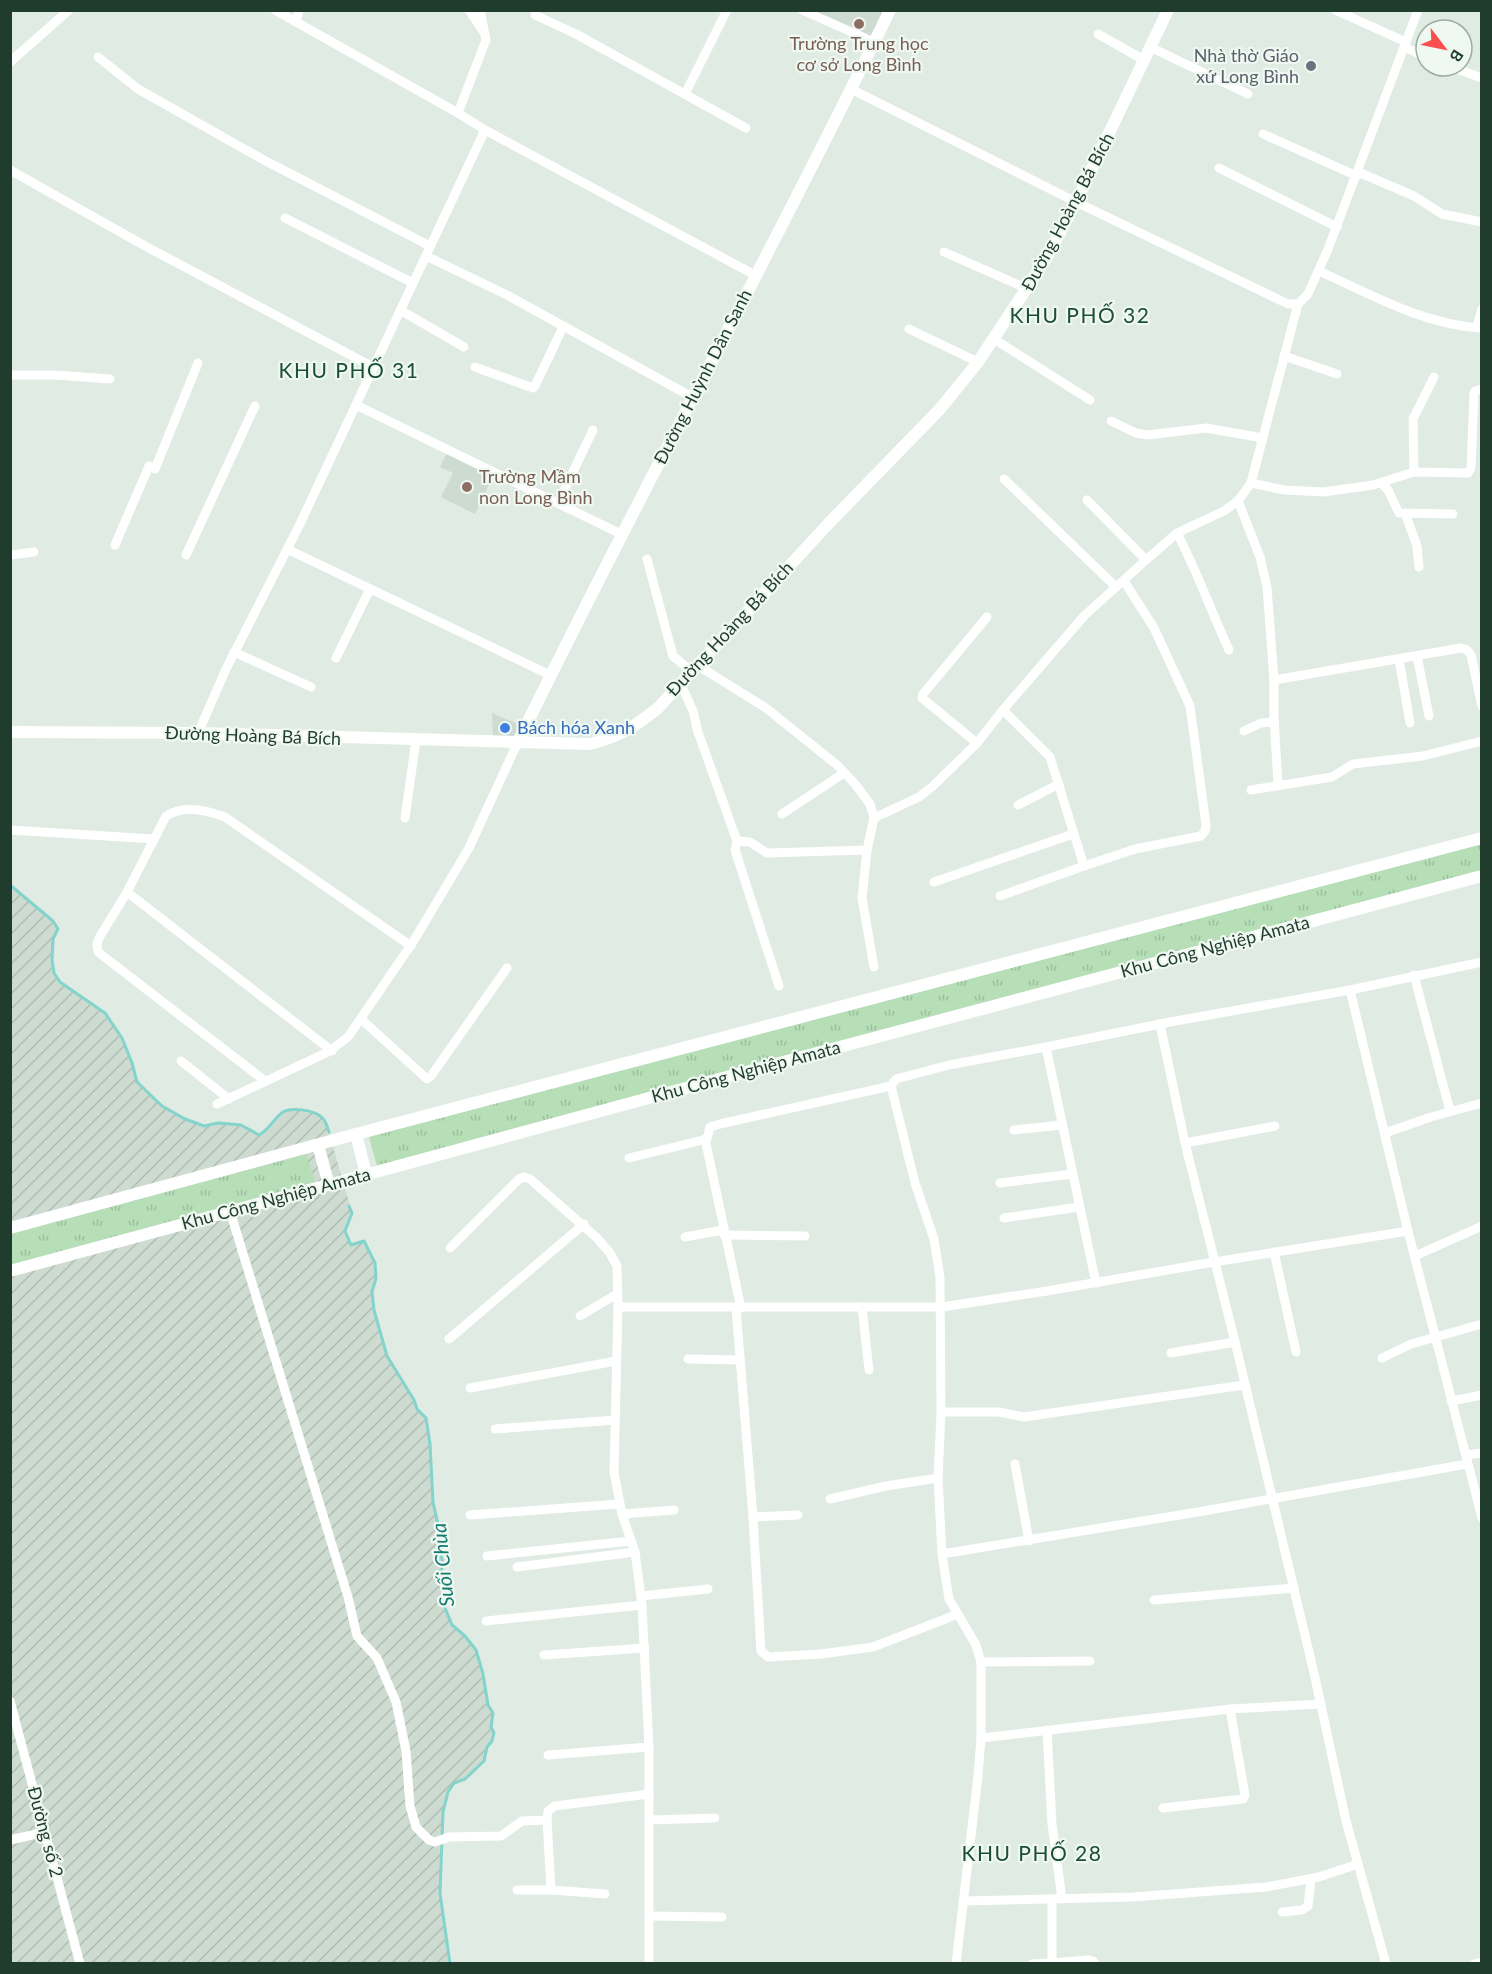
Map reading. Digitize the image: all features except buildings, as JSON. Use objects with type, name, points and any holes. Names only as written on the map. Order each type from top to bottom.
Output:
[{"type":"street","points":[[10,62],[69,10]]},
{"type":"street","points":[[275,10],[485,129],[755,275]]},
{"type":"street","points":[[296,22],[299,10]]},
{"type":"street","points":[[469,10],[485,33]]},
{"type":"street","points":[[458,113],[484,47],[485,33],[480,10]]},
{"type":"street","points":[[685,94],[727,10]]},
{"type":"street","points":[[802,10],[874,42]]},
{"type":"street","name":"Đường Huỳnh Dân Sanh","points":[[517,744],[550,675],[890,10]]},
{"type":"street","name":"Đường Hoàng Bá Bích","points":[[10,732],[198,733],[517,744],[590,744],[613,738],[643,720],[658,708],[830,522],[940,409],[978,362],[1028,289],[1077,202],[1168,10]]},
{"type":"street","points":[[1335,10],[1414,50]]},
{"type":"street","points":[[874,818],[920,797],[950,772],[1084,616],[1178,534],[1224,511],[1238,501],[1251,483],[1298,304],[1308,294],[1337,227],[1418,10]]},
{"type":"street","points":[[535,15],[576,34],[746,128]]},
{"type":"street","points":[[1098,34],[1144,60]]},
{"type":"street","points":[[1150,47],[1248,94]]},
{"type":"street","points":[[98,57],[138,89],[262,159],[430,246]]},
{"type":"street","points":[[851,89],[1288,304],[1298,304]]},
{"type":"street","points":[[198,733],[234,652],[287,549],[485,129]]},
{"type":"street","points":[[1263,134],[1414,196],[1442,214],[1482,222]]},
{"type":"street","points":[[1219,168],[1337,227]]},
{"type":"street","points":[[10,170],[156,252],[373,367]]},
{"type":"street","points":[[285,218],[414,283]]},
{"type":"street","points":[[944,252],[1028,289]]},
{"type":"street","points":[[426,256],[491,287],[692,397]]},
{"type":"street","points":[[1319,271],[1397,306],[1451,325],[1479,328],[1482,309]]},
{"type":"street","points":[[400,310],[464,347]]},
{"type":"street","points":[[475,367],[533,388],[563,327]]},
{"type":"street","points":[[909,329],[978,362]]},
{"type":"street","points":[[994,339],[1090,400]]},
{"type":"street","points":[[1284,356],[1337,374]]},
{"type":"street","points":[[115,545],[198,363]]},
{"type":"street","points":[[10,375],[110,379]]},
{"type":"street","points":[[1414,472],[1414,413],[1434,376]]},
{"type":"street","points":[[1251,483],[1284,490],[1324,492],[1381,483],[1414,472],[1468,472],[1471,468],[1477,417],[1474,394],[1475,391],[1482,389]]},
{"type":"street","points":[[356,405],[623,535]]},
{"type":"street","points":[[186,555],[255,406]]},
{"type":"street","points":[[1111,421],[1137,433],[1148,435],[1206,428],[1263,438]]},
{"type":"street","points":[[558,503],[593,430]]},
{"type":"street","points":[[1000,896],[1135,849],[1201,836],[1206,825],[1190,706],[1154,628],[1120,584],[1004,479]]},
{"type":"street","points":[[1381,483],[1388,490],[1397,512],[1453,514]]},
{"type":"street","points":[[1087,500],[1146,560]]},
{"type":"street","points":[[1238,501],[1260,557],[1267,587],[1274,680],[1278,784]]},
{"type":"street","points":[[1405,513],[1419,551],[1419,567]]},
{"type":"street","points":[[1178,534],[1196,568],[1228,650]]},
{"type":"street","points":[[287,549],[550,675]]},
{"type":"street","points":[[10,555],[34,552]]},
{"type":"street","points":[[647,559],[673,656],[766,708],[844,772],[870,804],[874,818],[867,850],[862,898],[874,967]]},
{"type":"street","points":[[336,658],[370,589]]},
{"type":"street","points":[[977,743],[922,698],[987,617]]},
{"type":"street","points":[[1274,680],[1461,648],[1471,654],[1482,706]]},
{"type":"street","points":[[234,652],[311,687]]},
{"type":"street","points":[[1417,656],[1429,716]]},
{"type":"street","points":[[1399,659],[1410,723]]},
{"type":"street","points":[[680,682],[693,711],[698,732],[737,841],[735,850],[779,986]]},
{"type":"street","points":[[1003,710],[1050,757],[1083,866]]},
{"type":"street","points":[[1244,730],[1261,723],[1274,722]]},
{"type":"street","points":[[405,818],[416,740]]},
{"type":"street","points":[[1251,790],[1332,777],[1357,763],[1423,756],[1482,741]]},
{"type":"street","points":[[217,1104],[332,1051],[348,1037],[411,946],[469,848],[517,744]]},
{"type":"street","points":[[782,813],[844,772]]},
{"type":"street","points":[[1018,805],[1059,784]]},
{"type":"street","points":[[266,1082],[98,952],[99,938],[127,892],[166,816],[172,812],[191,810],[211,812],[225,817],[411,946]]},
{"type":"street","points":[[10,830],[154,839]]},
{"type":"street","points":[[934,882],[1073,834]]},
{"type":"street","name":"Khu Công Nghiệp Amata","points":[[10,1228],[356,1134],[1482,838]]},
{"type":"street","points":[[737,841],[750,842],[767,853],[867,850]]},
{"type":"street","name":"Khu Công Nghiệp Amata","points":[[10,1271],[1482,876]]},
{"type":"street","points":[[127,892],[332,1051]]},
{"type":"street","points":[[629,1158],[705,1139],[709,1135],[710,1127],[720,1124],[891,1086],[896,1079],[917,1073],[1160,1024],[1350,990],[1482,962]]},
{"type":"street","points":[[361,1019],[427,1078],[431,1076],[507,968]]},
{"type":"street","points":[[1414,975],[1450,1111]]},
{"type":"street","points":[[1350,990],[1407,1232],[1482,1518]]},
{"type":"street","points":[[1160,1024],[1185,1143],[1321,1704],[1335,1777],[1386,1964]]},
{"type":"street","points":[[1046,1047],[1096,1283]]},
{"type":"street","points":[[181,1061],[229,1099]]},
{"type":"street","points":[[891,1086],[915,1183],[934,1239],[940,1277],[941,1412],[938,1478],[942,1554],[949,1599],[976,1645],[981,1662],[981,1738],[978,1776],[956,1964]]},
{"type":"street","points":[[1385,1133],[1450,1111],[1482,1104]]},
{"type":"street","points":[[1014,1130],[1062,1125]]},
{"type":"street","points":[[1185,1143],[1275,1126]]},
{"type":"street","points":[[356,1134],[366,1174]]},
{"type":"street","points":[[705,1139],[738,1308],[761,1651],[768,1657],[821,1654],[873,1647],[958,1614]]},
{"type":"street","points":[[318,1145],[330,1185]]},
{"type":"street","points":[[1000,1183],[1072,1174]]},
{"type":"street","points":[[450,1248],[522,1177],[530,1179],[584,1224],[610,1253],[617,1266],[614,1472],[619,1504],[635,1552],[645,1648],[650,1820],[649,1964]]},
{"type":"street","points":[[1004,1218],[1079,1207]]},
{"type":"street","points":[[230,1211],[348,1597],[357,1636],[377,1658],[396,1702],[406,1751],[410,1806],[416,1827],[429,1840],[435,1842],[449,1837],[501,1836],[522,1821],[547,1820]]},
{"type":"street","points":[[449,1339],[584,1224]]},
{"type":"street","points":[[1415,1256],[1482,1226]]},
{"type":"street","points":[[685,1237],[724,1232],[805,1236]]},
{"type":"street","points":[[618,1307],[942,1307],[1407,1232]]},
{"type":"street","points":[[1275,1252],[1296,1352]]},
{"type":"street","points":[[580,1316],[617,1294]]},
{"type":"street","points":[[862,1307],[869,1370]]},
{"type":"street","points":[[1382,1358],[1411,1344],[1482,1324]]},
{"type":"street","points":[[1171,1353],[1235,1342]]},
{"type":"street","points":[[688,1359],[740,1360]]},
{"type":"street","points":[[470,1388],[616,1361]]},
{"type":"street","points":[[941,1412],[999,1412],[1024,1417],[1244,1385]]},
{"type":"street","points":[[1451,1401],[1482,1395]]},
{"type":"street","points":[[495,1429],[615,1420]]},
{"type":"street","points":[[942,1554],[1273,1499],[1466,1460],[1482,1453]]},
{"type":"street","points":[[1015,1464],[1029,1540]]},
{"type":"street","points":[[830,1499],[886,1486],[938,1478]]},
{"type":"street","points":[[470,1515],[619,1504]]},
{"type":"street","points":[[622,1514],[674,1510]]},
{"type":"street","points":[[753,1517],[798,1515]]},
{"type":"street","points":[[487,1556],[631,1541]]},
{"type":"street","points":[[518,1567],[635,1552]]},
{"type":"street","points":[[1154,1600],[1294,1588]]},
{"type":"street","points":[[486,1621],[708,1589]]},
{"type":"street","points":[[544,1655],[645,1648]]},
{"type":"street","points":[[981,1662],[1090,1661]]},
{"type":"street","name":"Đường số 2","points":[[10,1701],[80,1964]]},
{"type":"street","points":[[981,1738],[1230,1709],[1321,1704]]},
{"type":"street","points":[[1163,1808],[1243,1800],[1245,1795],[1230,1709]]},
{"type":"street","points":[[1047,1730],[1057,1899],[1052,1963]]},
{"type":"street","points":[[548,1755],[649,1747]]},
{"type":"street","points":[[551,1890],[548,1810],[555,1806],[649,1794]]},
{"type":"street","points":[[650,1820],[715,1818]]},
{"type":"street","points":[[10,1840],[45,1832]]},
{"type":"street","points":[[963,1901],[1191,1893],[1266,1887],[1311,1879],[1358,1864]]},
{"type":"street","points":[[1282,1912],[1302,1910],[1308,1906],[1311,1879]]},
{"type":"street","points":[[517,1890],[605,1894]]},
{"type":"street","points":[[650,1916],[722,1917]]},
{"type":"street","points":[[1032,1964],[1088,1960],[1095,1964]]},
{"type":"street","points":[[1474,1964],[1482,1962]]},
{"type":"shaded area","name":"Trường Trung học cơ sở Long Bình","points":[[811,11],[883,11],[870,37]]},
{"type":"shaded area","name":"Trường Mầm non Long Bình","points":[[447,453],[493,476],[475,514],[441,497],[453,473],[440,467]]},
{"type":"shaded area","name":"Bách hóa Xanh","points":[[492,713],[520,725],[513,738],[493,737]]},
{"type":"shaded area","points":[[10,885],[53,921],[58,929],[53,939],[54,973],[60,982],[105,1013],[122,1038],[137,1082],[162,1106],[195,1124],[205,1126],[231,1123],[241,1125],[259,1135],[284,1112],[294,1109],[320,1115],[326,1122],[352,1213],[345,1231],[351,1244],[364,1241],[375,1263],[376,1278],[372,1292],[374,1310],[387,1356],[414,1400],[417,1409],[426,1418],[430,1444],[433,1502],[440,1533],[443,1564],[440,1577],[445,1608],[452,1625],[476,1650],[488,1705],[493,1713],[491,1727],[494,1733],[484,1761],[465,1779],[454,1783],[448,1792],[443,1812],[440,1893],[450,1963],[11,1963]]},
{"type":"green space","points":[[1481,844],[1481,870],[377,1166],[369,1137]]},
{"type":"green space","points":[[306,1154],[315,1182],[11,1265],[11,1234]]},
{"type":"waterway","points":[[10,885],[53,921],[58,929],[53,939],[54,973],[60,982],[105,1013],[122,1038],[137,1082],[162,1106],[185,1119],[204,1126],[218,1123],[241,1125],[259,1135],[283,1112],[302,1110],[322,1117],[329,1132]]},
{"type":"waterway","name":"Suối Chùa","points":[[349,1206],[352,1213],[345,1231],[351,1245],[364,1241],[375,1263],[376,1278],[372,1292],[374,1310],[387,1356],[414,1400],[417,1409],[426,1418],[430,1444],[433,1502],[440,1533],[443,1564],[440,1577],[445,1608],[452,1625],[476,1650],[488,1705],[493,1713],[491,1727],[494,1733],[487,1747],[484,1761],[465,1779],[454,1783],[448,1792],[443,1812],[440,1893],[450,1964]]},
{"type":"place","name":"Trường Trung học cơ sở Long Bình","points":[[859,24]]},
{"type":"place","name":"Nhà thờ Giáo xứ Long Bình","points":[[1311,66]]},
{"type":"place","name":"Trường Mầm non Long Bình","points":[[467,487]]},
{"type":"place","name":"Bách hóa Xanh","points":[[505,728]]},
{"type":"district","name":"KHU PHỐ 32","points":[[1080,316]]},
{"type":"district","name":"KHU PHỐ 31","points":[[349,371]]},
{"type":"district","name":"KHU PHỐ 28","points":[[1032,1854]]}]
